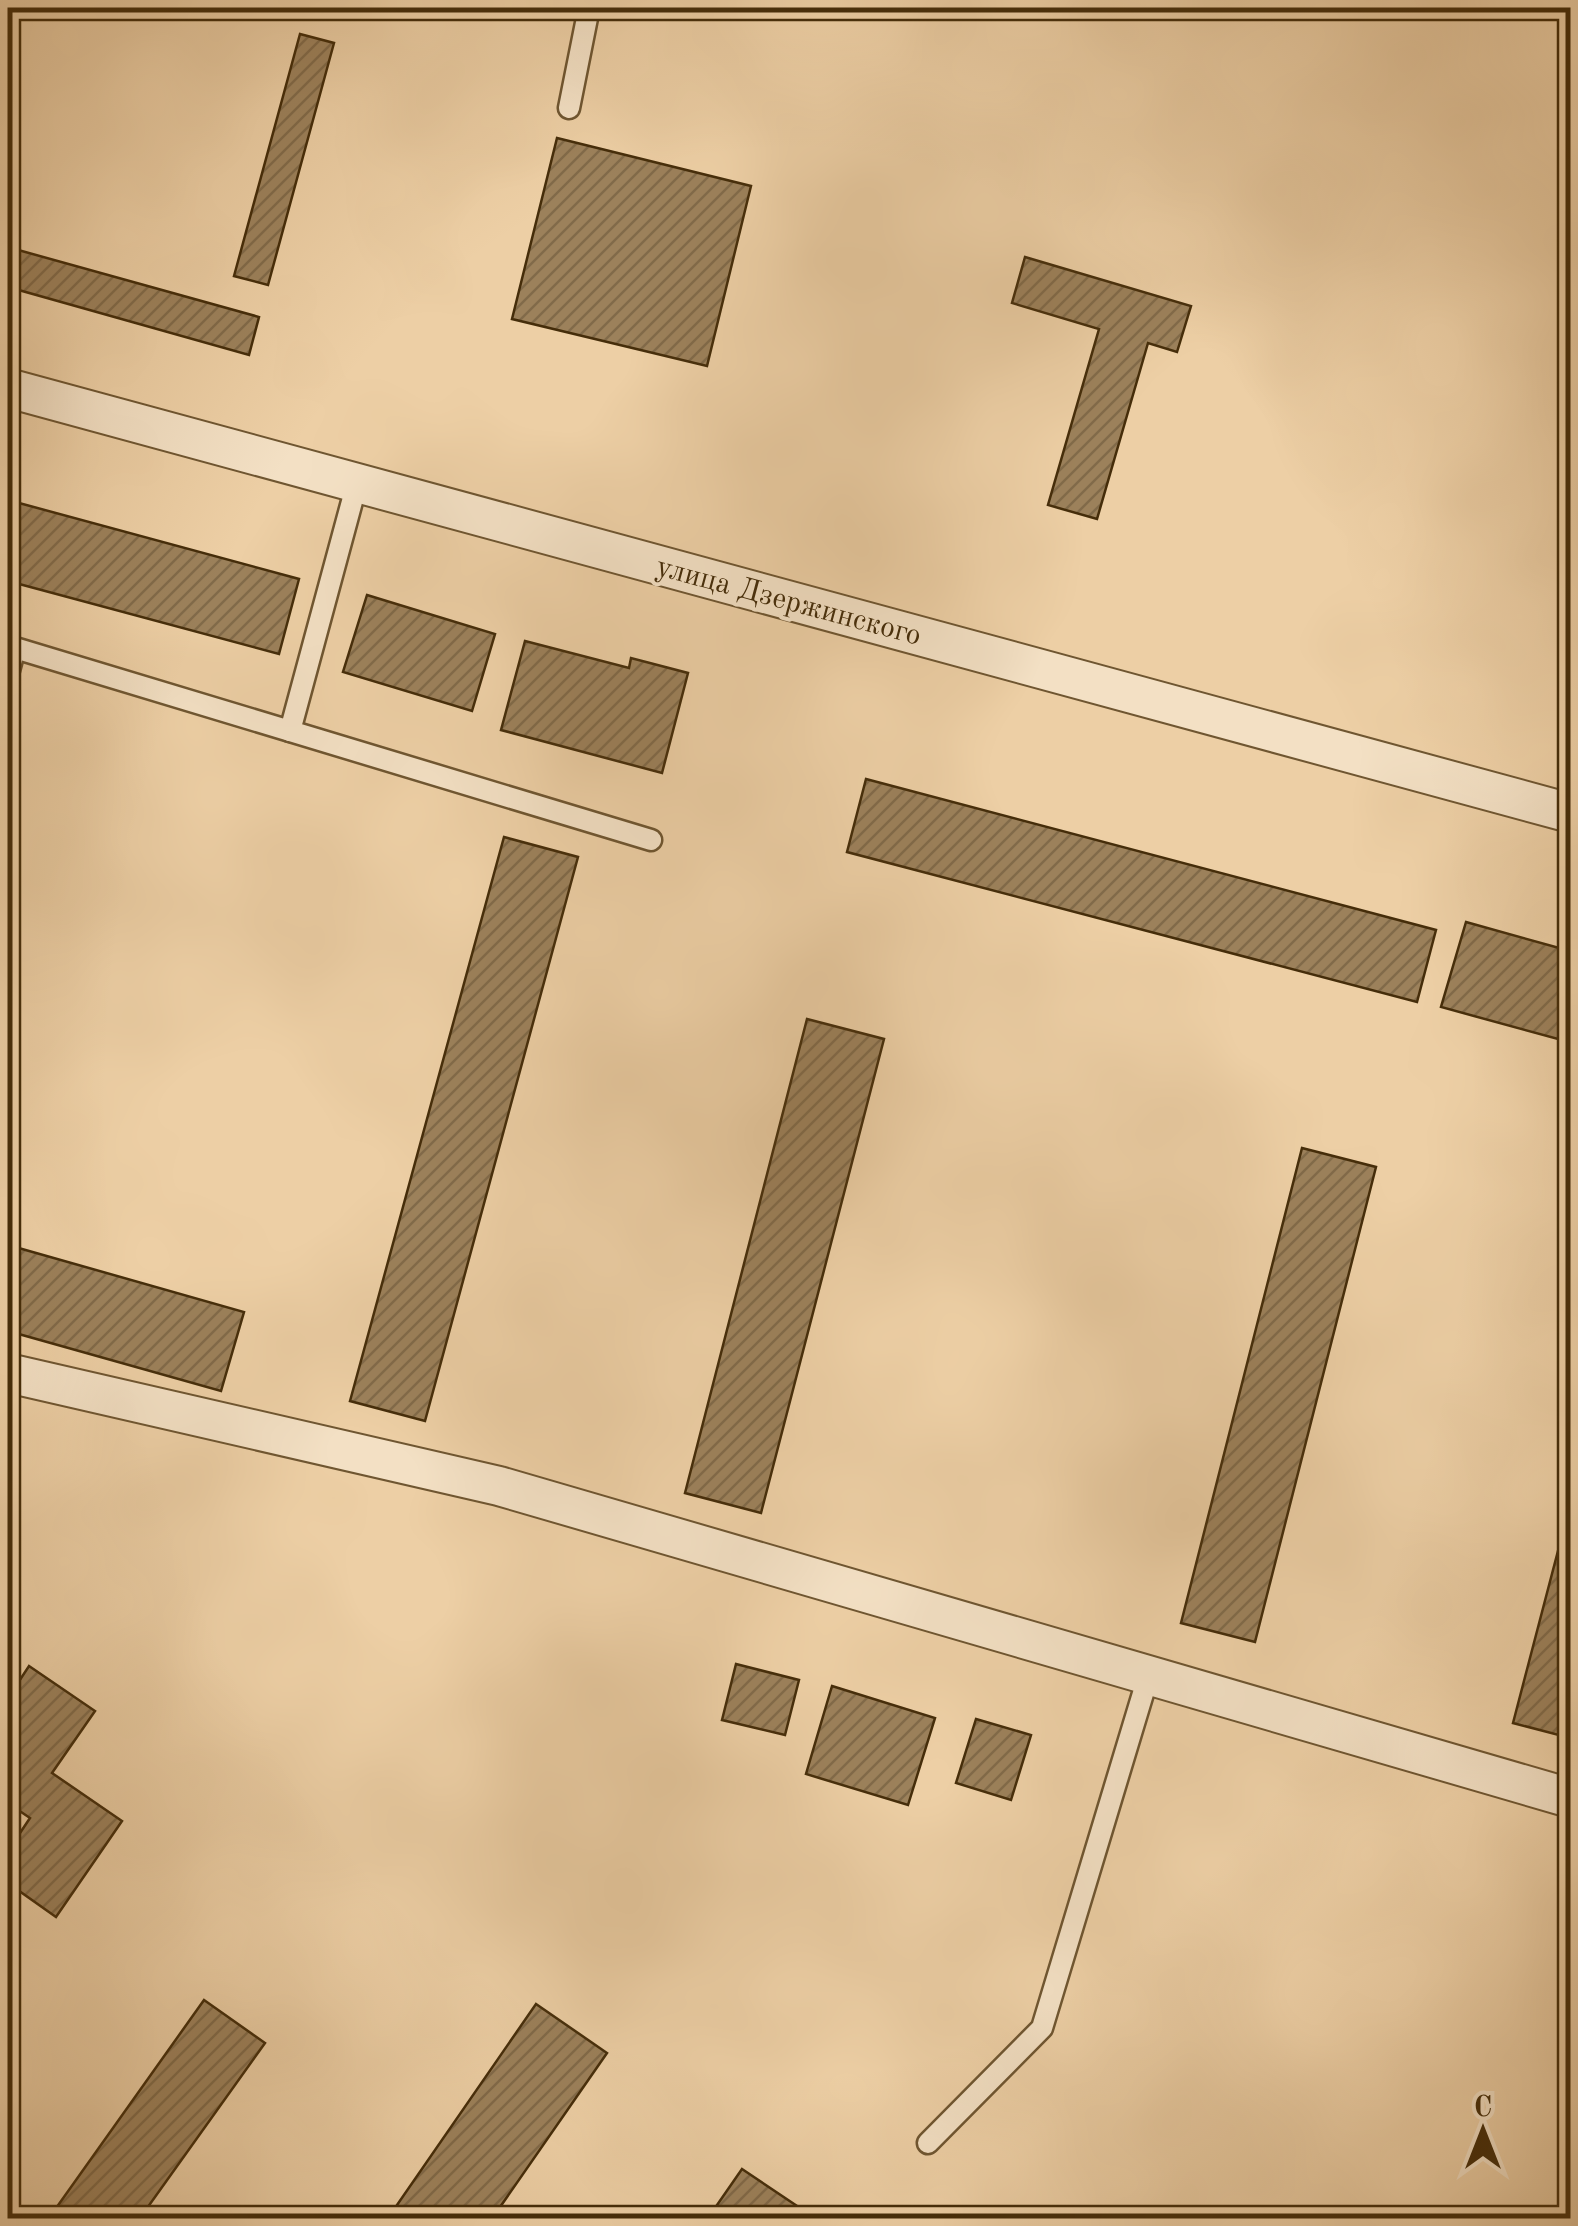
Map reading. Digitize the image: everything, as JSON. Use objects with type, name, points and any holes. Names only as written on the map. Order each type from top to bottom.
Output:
[{"type":"street","name":"улица Дзержинского","points":[[8,388],[1570,812]]},
{"type":"street","points":[[8,1372],[499,1486],[1570,1798]]},
{"type":"lane","points":[[569,108],[589,8]]},
{"type":"lane","points":[[290,731],[357,483]]},
{"type":"lane","points":[[8,674],[11,647],[650,840]]},
{"type":"lane","points":[[928,2143],[1042,2028],[1148,1677]]},
{"type":"building","points":[[300,34],[334,43],[268,285],[234,276]]},
{"type":"building","points":[[557,138],[751,186],[707,366],[512,319]]},
{"type":"building","points":[[11,248],[259,317],[249,355],[8,287]]},
{"type":"building","points":[[1025,257],[1191,306],[1177,352],[1148,343],[1097,519],[1048,505],[1099,329],[1012,303]]},
{"type":"building","points":[[8,500],[299,579],[279,654],[8,581]]},
{"type":"building","points":[[367,595],[495,634],[472,711],[343,672]]},
{"type":"building","points":[[525,641],[629,668],[631,658],[688,673],[662,773],[501,730]]},
{"type":"building","points":[[866,779],[1436,930],[1417,1002],[847,852]]},
{"type":"building","points":[[504,837],[578,857],[425,1421],[350,1401]]},
{"type":"building","points":[[1466,922],[1570,951],[1570,995],[1558,1039],[1441,1007]]},
{"type":"building","points":[[807,1019],[884,1039],[761,1513],[685,1493]]},
{"type":"building","points":[[1302,1148],[1376,1167],[1255,1642],[1181,1623]]},
{"type":"building","points":[[8,1245],[244,1312],[221,1391],[8,1331]]},
{"type":"building","points":[[1570,1505],[1570,1738],[1513,1723]]},
{"type":"building","points":[[736,1664],[799,1680],[785,1735],[722,1720]]},
{"type":"building","points":[[29,1666],[95,1711],[52,1773],[122,1821],[56,1917],[8,1883],[8,1851],[30,1818],[8,1803],[8,1698]]},
{"type":"building","points":[[832,1686],[935,1718],[908,1805],[806,1774]]},
{"type":"building","points":[[976,1719],[1031,1735],[1011,1800],[956,1783]]},
{"type":"building","points":[[204,2000],[265,2043],[140,2218],[49,2218]]},
{"type":"building","points":[[536,2004],[607,2053],[498,2210],[511,2218],[388,2218]]},
{"type":"building","points":[[742,2169],[815,2218],[708,2218]]}]
